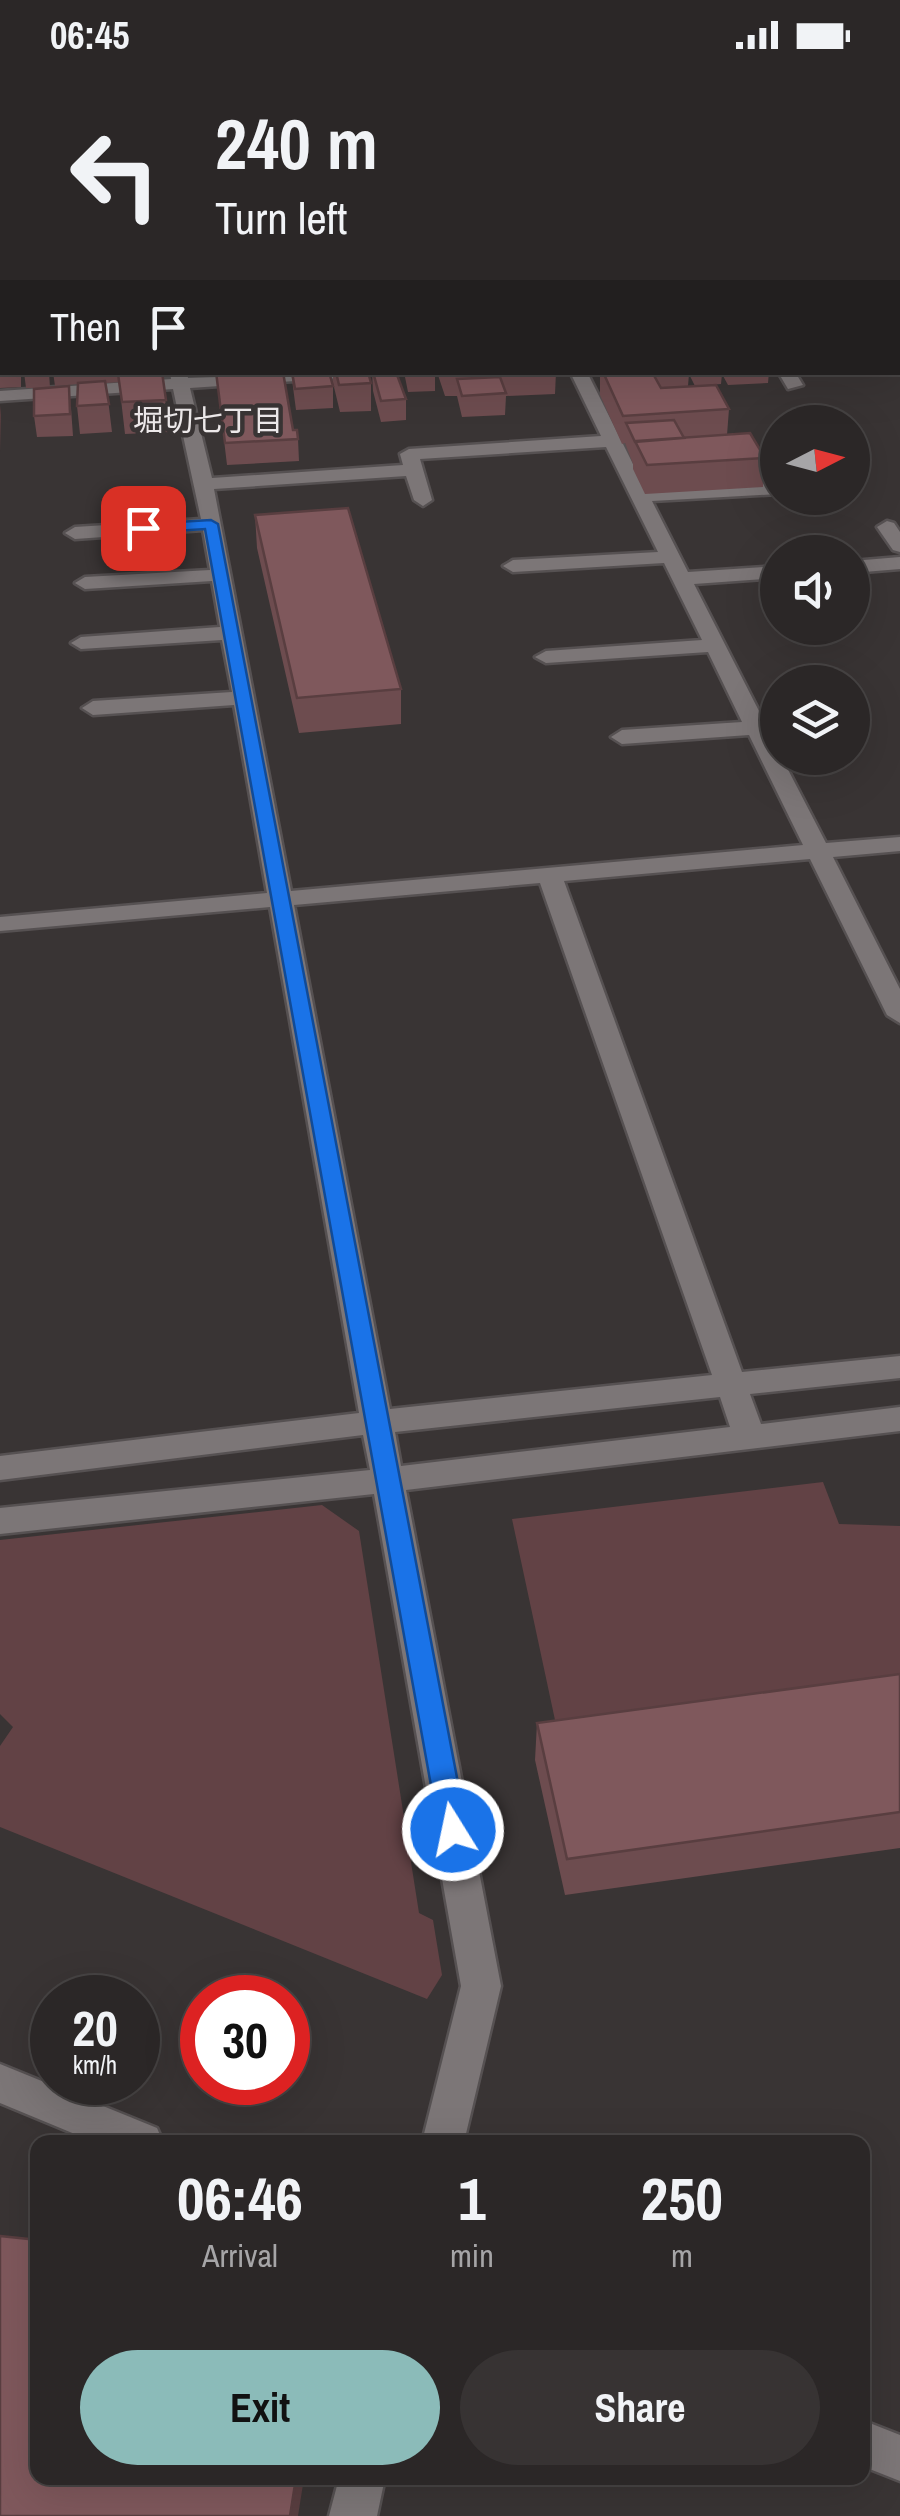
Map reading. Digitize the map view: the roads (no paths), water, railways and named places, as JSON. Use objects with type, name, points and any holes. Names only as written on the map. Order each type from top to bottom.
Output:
[{"type":"street","points":[[0,396],[179,378],[267,375]]},
{"type":"street","points":[[579,375],[900,1015]]},
{"type":"street","points":[[179,378],[204,484],[282,899],[481,1986],[445,2135]]},
{"type":"street","points":[[423,500],[410,454],[610,441]]},
{"type":"street","points":[[204,484],[414,470]]},
{"type":"street","points":[[638,496],[760,489]]},
{"type":"street","points":[[75,533],[211,524]]},
{"type":"street","points":[[887,528],[900,546]]},
{"type":"street","points":[[513,566],[667,556]]},
{"type":"street","points":[[870,566],[900,564]]},
{"type":"street","points":[[680,579],[760,573]]},
{"type":"street","points":[[85,583],[220,575]]},
{"type":"street","points":[[80,643],[231,633]]},
{"type":"street","points":[[546,657],[714,645]]},
{"type":"street","points":[[93,708],[244,698]]},
{"type":"street","points":[[622,738],[754,728]]},
{"type":"street","points":[[0,924],[900,844]]},
{"type":"street","points":[[550,877],[750,1436]]},
{"type":"street","points":[[0,1468],[378,1422],[900,1367]]},
{"type":"street","points":[[0,1520],[389,1480],[900,1419]]},
{"type":"street","points":[[0,2084],[125,2135]]},
{"type":"street","points":[[870,2445],[900,2458]]},
{"type":"street","points":[[353,2516],[360,2485]]},
{"type":"district","name":"堀切七丁目","points":[[208,421]]}]
